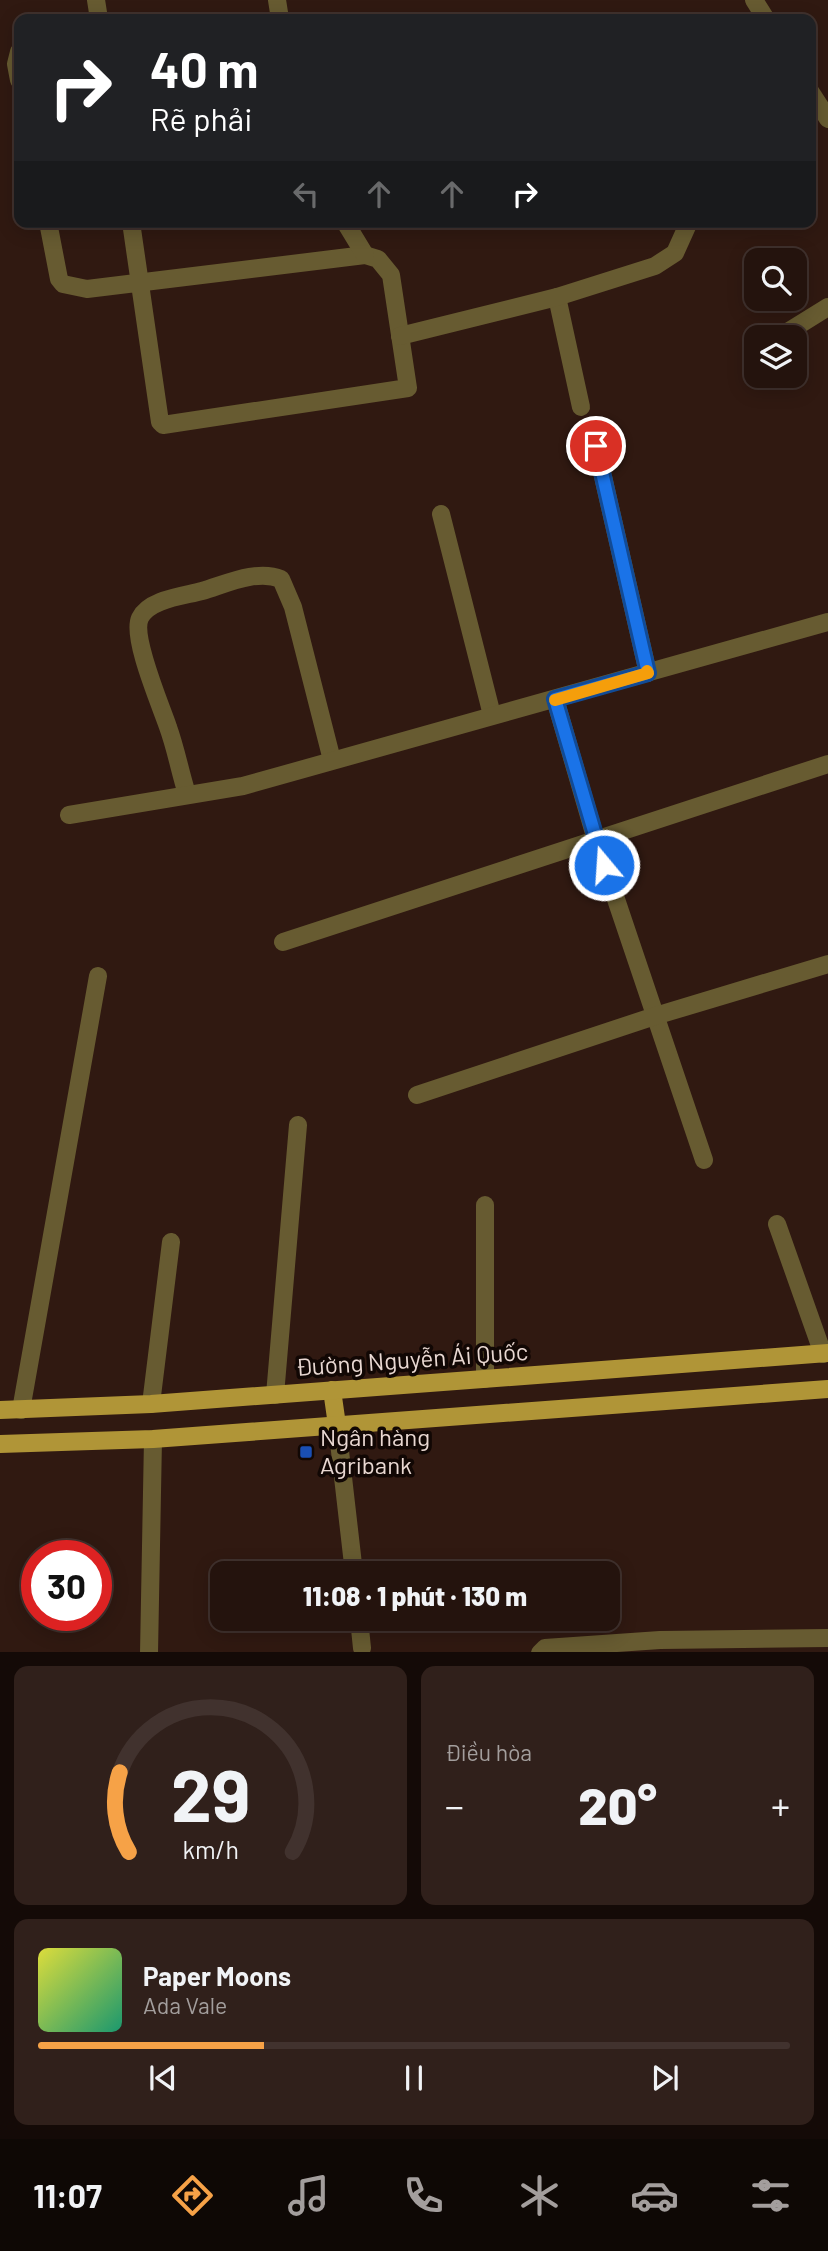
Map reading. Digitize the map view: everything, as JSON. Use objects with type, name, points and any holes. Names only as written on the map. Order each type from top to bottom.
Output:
[{"type":"main road","name":"Đường Nguyễn Ái Quốc","points":[[0,1410],[151,1404],[826,1354]]},
{"type":"main road","points":[[0,1444],[153,1439],[828,1389]]},
{"type":"main road","points":[[332,1390],[337,1426]]},
{"type":"street","points":[[49,228],[63,285],[87,289],[141,283],[365,255],[378,259],[391,275],[408,388],[163,425],[160,422],[141,283],[132,228]]},
{"type":"street","points":[[349,228],[365,255]]},
{"type":"street","points":[[400,336],[557,297],[665,261],[675,253],[686,228]]},
{"type":"street","points":[[557,297],[581,407]]},
{"type":"street","points":[[799,325],[828,307]]},
{"type":"street","points":[[596,446],[648,673]]},
{"type":"street","points":[[441,514],[492,715]]},
{"type":"street","points":[[187,794],[169,728],[151,685],[138,631],[139,618],[152,605],[251,577],[269,574],[281,579],[293,607],[332,760]]},
{"type":"street","points":[[69,815],[243,786],[828,622]]},
{"type":"street","points":[[555,699],[596,840],[704,1160]]},
{"type":"street","points":[[283,942],[828,764]]},
{"type":"street","points":[[417,1095],[655,1016],[828,964]]},
{"type":"street","points":[[21,1410],[98,976]]},
{"type":"street","points":[[275,1395],[298,1125]]},
{"type":"street","points":[[485,1205],[485,1379]]},
{"type":"street","points":[[777,1224],[826,1354]]},
{"type":"street","points":[[151,1404],[171,1242]]},
{"type":"street","points":[[337,1426],[353,1561]]},
{"type":"street","points":[[149,1652],[153,1439]]},
{"type":"street","points":[[360,1631],[362,1648]]},
{"type":"street","points":[[541,1652],[545,1648],[660,1640],[828,1638]]},
{"type":"slow traffic","points":[[555,700],[648,673],[647,671]]},
{"type":"place","name":"Ngân hàng Agribank","points":[[306,1452]]},
{"type":"route","points":[[596,446],[648,673],[555,699],[604,865]]}]
